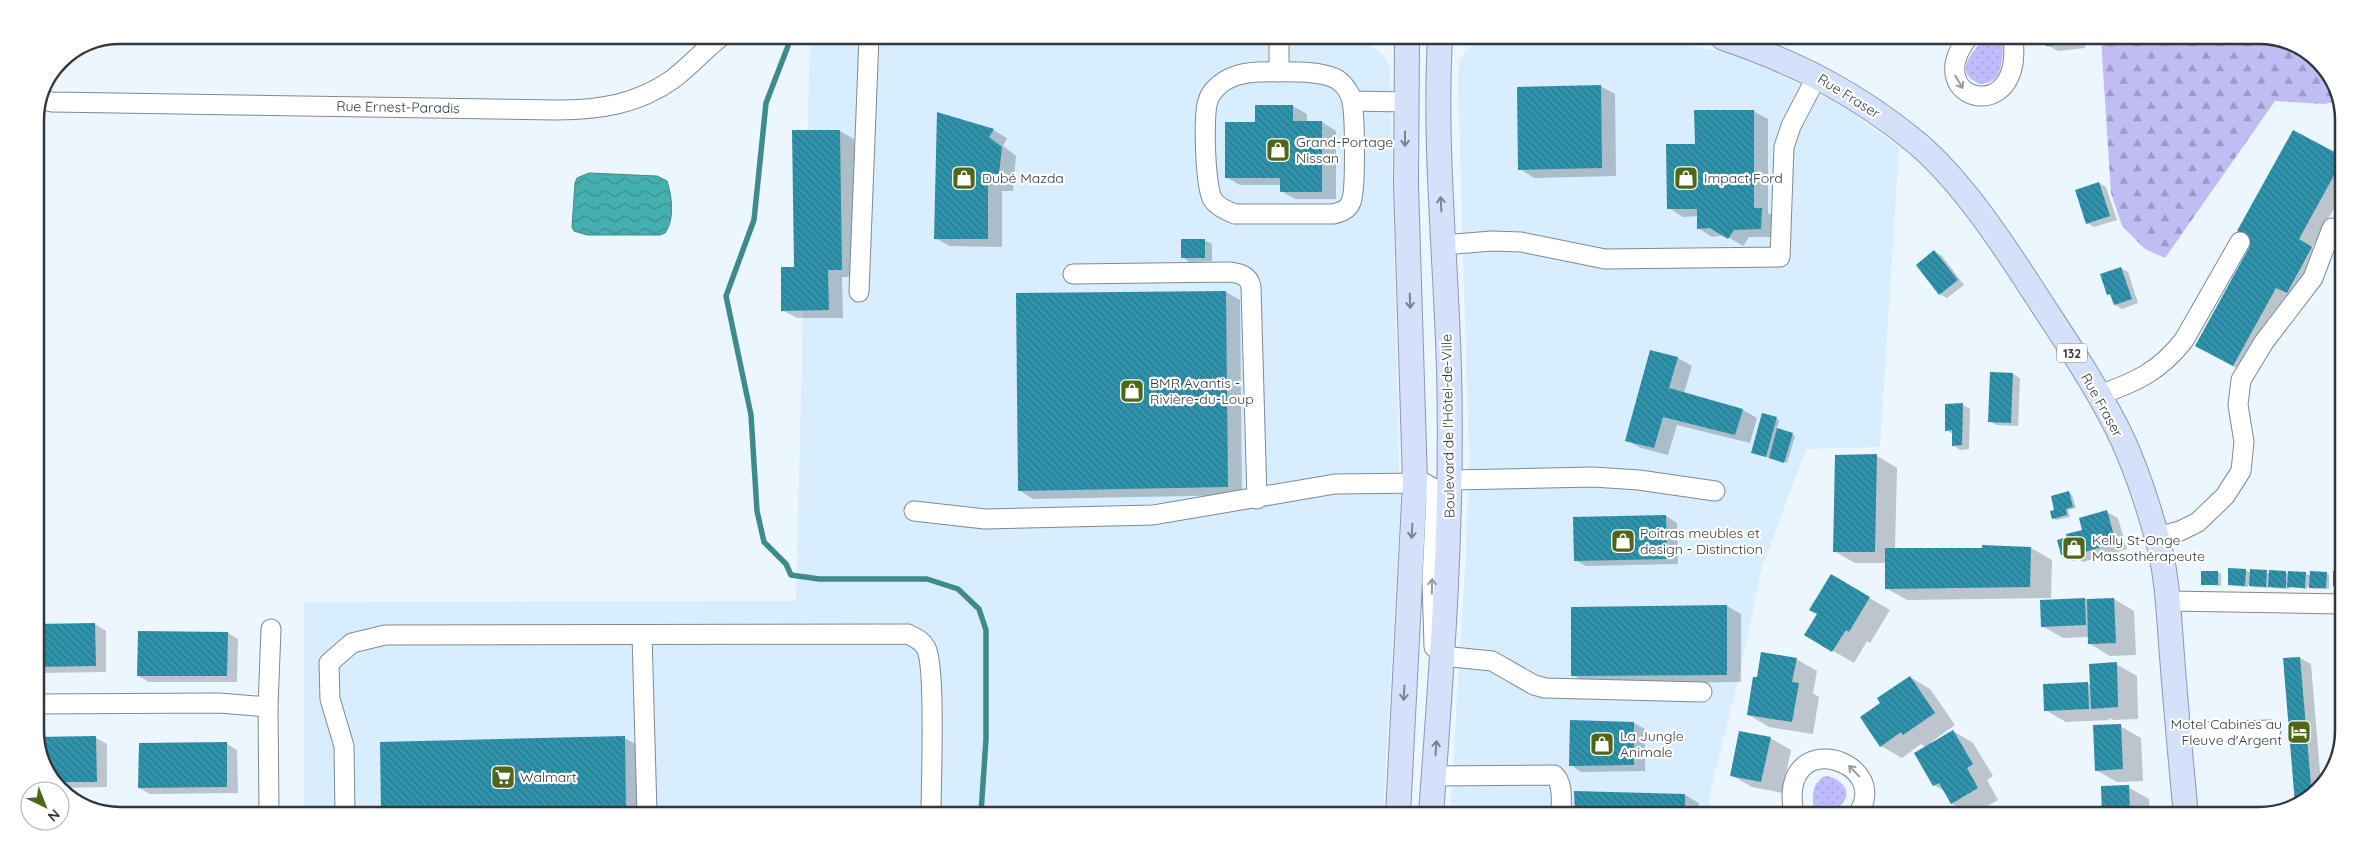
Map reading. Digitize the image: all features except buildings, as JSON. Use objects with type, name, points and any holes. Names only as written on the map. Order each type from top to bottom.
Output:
[{"type":"main road","points":[[1398,807],[1415,482],[1405,102],[1408,44]]},
{"type":"main road","name":"Boulevard de l'Hôtel-de-Ville","points":[[1432,807],[1448,554],[1450,480],[1448,369],[1439,174],[1440,44]]},
{"type":"main road","name":"Rue Fraser","points":[[1739,44],[1788,62],[1858,99],[1920,146],[1949,176],[1999,239],[2098,395],[2116,426],[2135,469],[2156,537],[2168,601],[2185,807]]},
{"type":"street","name":"Rue Ernest-Paradis","points":[[46,102],[558,110],[604,108],[622,104],[660,88],[712,44]]},
{"type":"street","points":[[860,292],[869,44]]},
{"type":"street","points":[[1279,44],[1280,72]]},
{"type":"street","points":[[1963,44],[1956,52],[1955,76],[1961,88],[1970,95],[1979,97],[1989,96],[2005,85],[2010,74],[2013,44]]},
{"type":"street","points":[[1280,72],[1322,75],[1337,79],[1346,87],[1352,101],[1354,188],[1351,203],[1345,211],[1333,214],[1235,214],[1223,209],[1212,199],[1206,180],[1208,101],[1215,88],[1240,73],[1280,72]]},
{"type":"street","points":[[1443,245],[1513,241],[1611,260],[1780,257],[1784,146],[1791,126],[1817,76]]},
{"type":"street","points":[[1352,101],[1405,102]]},
{"type":"street","points":[[2156,537],[2180,531],[2198,522],[2225,496],[2241,471],[2244,442],[2238,406],[2241,380],[2264,342],[2313,278],[2332,228]]},
{"type":"street","points":[[2098,395],[2137,381],[2173,354],[2184,340],[2240,242]]},
{"type":"street","points":[[1073,274],[1229,272],[1242,274],[1247,277],[1251,287],[1257,499]]},
{"type":"street","points":[[1450,480],[1593,477],[1639,480],[1715,491]]},
{"type":"street","points":[[914,511],[985,520],[1153,515],[1257,499],[1335,484],[1415,482],[1430,485],[1435,492],[1432,614],[1439,705]]},
{"type":"street","points":[[2168,601],[2335,604]]},
{"type":"street","points":[[269,807],[268,707],[271,629]]},
{"type":"street","points":[[345,807],[344,746],[330,699],[329,663],[352,643],[385,634],[908,634],[919,639],[927,649],[931,680],[931,807]]},
{"type":"street","points":[[642,635],[647,807]]},
{"type":"street","points":[[1442,656],[1492,661],[1534,685],[1545,688],[1702,692]]},
{"type":"street","points":[[44,704],[218,703],[268,707]]},
{"type":"street","points":[[2178,733],[2272,730]]},
{"type":"street","points":[[1793,807],[1792,784],[1798,773],[1818,759],[1831,758],[1843,762],[1860,777],[1864,788],[1864,800],[1861,807]]},
{"type":"street","points":[[1434,776],[1554,775],[1561,786],[1561,807]]},
{"type":"shaded area","points":[[810,44],[1370,44],[1386,58],[1390,71],[1400,509],[1383,807],[304,807],[304,602],[796,601]]},
{"type":"shaded area","points":[[1474,44],[1682,44],[1741,56],[1843,106],[1899,148],[1880,447],[1806,449],[1762,567],[1740,672],[1710,792],[1709,807],[1450,807],[1466,552],[1469,458],[1458,77],[1460,61],[1465,51]]},
{"type":"shaded area","points":[[1979,44],[2003,44],[2002,61],[1998,74],[1988,83],[1980,84],[1967,74],[1967,62]]},
{"type":"shaded area","points":[[1825,776],[1831,777],[1844,786],[1846,796],[1839,807],[1814,807],[1813,792],[1820,779]]},
{"type":"green space","points":[[2101,44],[2274,45],[2293,52],[2305,60],[2313,66],[2325,82],[2333,102],[2324,104],[2275,101],[2165,258],[2145,249],[2122,226],[2111,193]]},
{"type":"water","points":[[589,173],[657,176],[667,181],[672,207],[670,221],[665,233],[660,235],[587,235],[574,231],[572,227],[575,183],[577,178]]},
{"type":"waterway","points":[[788,46],[766,103],[754,220],[726,296],[751,415],[757,511],[764,542],[786,564],[791,575],[819,579],[927,579],[958,589],[979,609],[986,630],[986,739],[981,807]]},
{"type":"place","name":"Grand-Portage Nissan","points":[[1278,150]]},
{"type":"place","name":"Dubé Mazda","points":[[964,178]]},
{"type":"place","name":"Impact Ford","points":[[1686,178]]},
{"type":"place","name":"BMR Avantis - Rivière-du-Loup","points":[[1132,391]]},
{"type":"place","name":"Poitras meubles et design - Distinction","points":[[1623,541]]},
{"type":"place","name":"Kelly St-Onge Massothérapeute","points":[[2074,548]]},
{"type":"place","name":"Motel Cabines au Fleuve d'Argent","points":[[2299,732]]},
{"type":"place","name":"La Jungle Animale","points":[[1602,744]]},
{"type":"place","name":"Walmart","points":[[503,777]]}]
